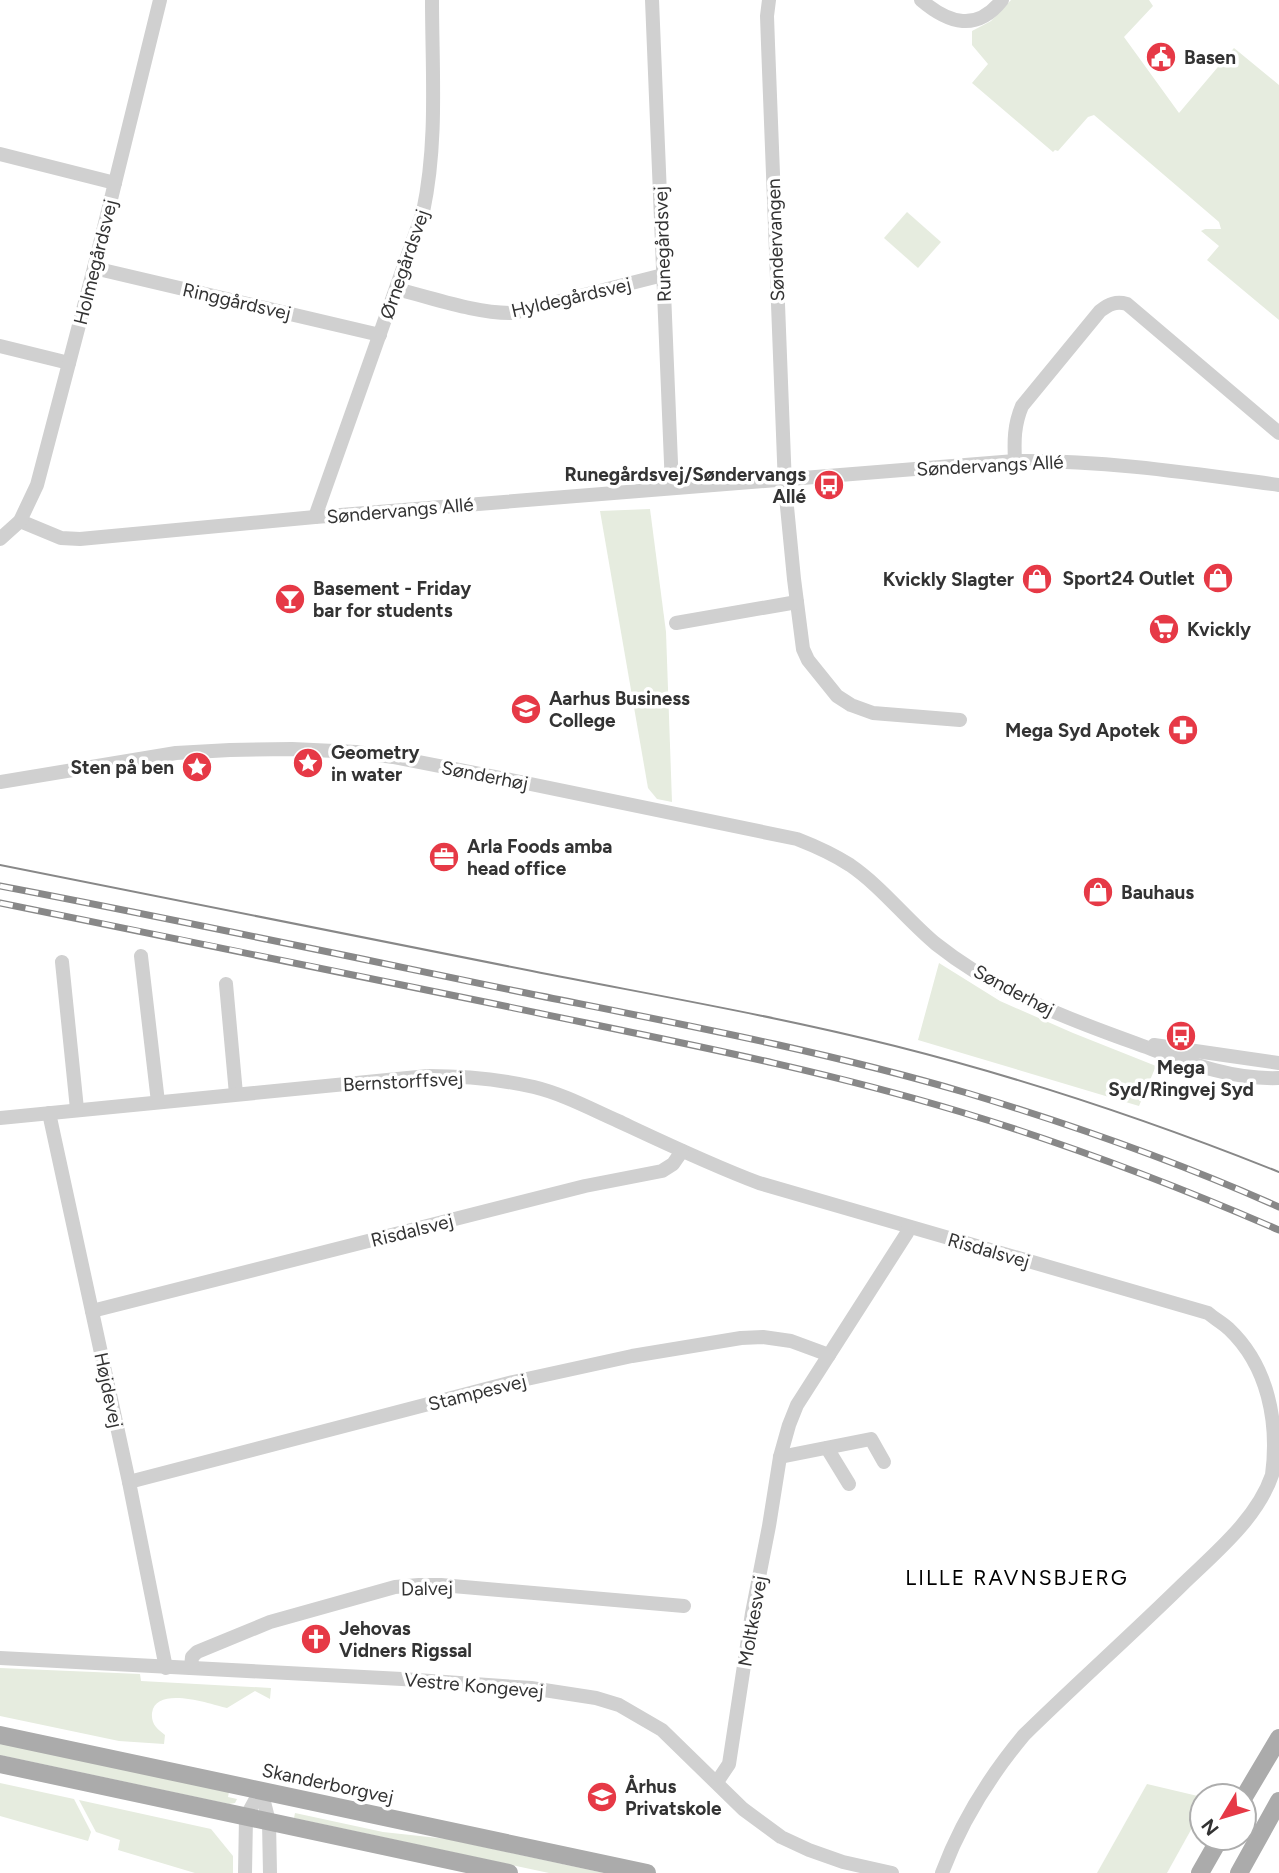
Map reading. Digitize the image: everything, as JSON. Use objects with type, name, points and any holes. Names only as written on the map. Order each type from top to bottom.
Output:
[{"type":"main road","name":"Skanderborgvej","points":[[0,1735],[647,1873]]},
{"type":"main road","points":[[1253,1782],[1279,1738]]},
{"type":"main road","points":[[0,1764],[509,1873]]},
{"type":"main road","points":[[1239,1873],[1279,1801]]},
{"type":"main road","points":[[1200,1873],[1212,1852]]},
{"type":"main road","points":[[1206,1873],[1214,1852]]},
{"type":"street","name":"Holmegårdsvej","points":[[20,522],[37,485],[160,0]]},
{"type":"street","name":"Ørnegårdsvej","points":[[315,517],[424,212],[432,149],[432,0]]},
{"type":"street","name":"Runegårdsvej","points":[[652,0],[672,487]]},
{"type":"street","name":"Søndervangen","points":[[769,0],[768,44],[784,480]]},
{"type":"street","points":[[921,0],[946,18],[962,22],[978,20],[994,11],[1002,0]]},
{"type":"street","points":[[0,154],[115,183]]},
{"type":"street","name":"Ringgårdsvej","points":[[94,268],[380,335]]},
{"type":"street","name":"Hyldegårdsvej","points":[[396,289],[480,310],[513,313],[663,275]]},
{"type":"street","points":[[1015,461],[1016,420],[1022,406],[1100,311],[1109,304],[1119,302],[1127,304],[1279,433]]},
{"type":"street","points":[[0,345],[69,363]]},
{"type":"street","name":"Søndervangs Allé","points":[[20,522],[61,538],[80,539],[672,487],[1015,461],[1067,461],[1135,466],[1279,485]]},
{"type":"street","points":[[784,480],[803,649],[808,660],[837,695],[851,705],[873,713],[960,720]]},
{"type":"street","points":[[0,539],[20,522]]},
{"type":"street","points":[[676,622],[797,601]]},
{"type":"street","name":"Sønderhøj","points":[[0,782],[176,753],[292,749],[356,752],[393,757],[797,839],[833,855],[863,875],[936,943],[999,986],[1103,1033],[1172,1058],[1239,1076],[1279,1078]]},
{"type":"street","points":[[141,956],[158,1102]]},
{"type":"street","points":[[62,962],[77,1110]]},
{"type":"street","points":[[226,984],[236,1094]]},
{"type":"street","name":"Sønderhøj","points":[[1135,1044],[1279,1063]]},
{"type":"street","name":"Bernstorffsvej","points":[[0,1118],[428,1076],[465,1076],[536,1087],[571,1100],[682,1151]]},
{"type":"street","name":"Højdevej","points":[[49,1113],[129,1482],[166,1668]]},
{"type":"street","name":"Risdalsvej","points":[[92,1311],[585,1186],[662,1171],[673,1164],[682,1151],[760,1184],[1208,1313],[1228,1328],[1245,1347],[1261,1370],[1273,1396],[1278,1423],[1278,1448],[1272,1475],[1260,1500],[1244,1523],[1162,1605],[1024,1735],[999,1765],[970,1812],[942,1873]]},
{"type":"street","name":"Moltkesvej","points":[[718,1782],[730,1764],[752,1613],[780,1457],[789,1425],[797,1405],[909,1227]]},
{"type":"street","name":"Stampesvej","points":[[129,1482],[513,1382],[632,1356],[741,1338],[763,1337],[791,1341],[829,1355]]},
{"type":"street","points":[[780,1457],[871,1439],[884,1462]]},
{"type":"street","points":[[827,1448],[849,1484]]},
{"type":"street","name":"Dalvej","points":[[191,1668],[192,1657],[197,1652],[270,1622],[395,1587],[441,1586],[684,1606]]},
{"type":"street","name":"Vestre Kongevej","points":[[0,1658],[415,1679],[531,1688],[596,1698],[619,1705],[662,1730],[743,1809],[781,1837],[843,1862],[892,1873]]},
{"type":"street","points":[[245,1873],[246,1817],[261,1790]]},
{"type":"street","points":[[261,1790],[269,1822],[270,1873]]},
{"type":"shaded area","points":[[1011,0],[1149,0],[1153,6],[1124,37],[1179,113],[1234,48],[1279,85],[1279,320],[1207,260],[1219,246],[1201,231],[1221,229],[1219,222],[1094,115],[1088,117],[1058,151],[1053,152],[972,83],[988,64],[972,45],[972,31],[991,21]]},
{"type":"shaded area","points":[[907,212],[941,242],[918,268],[884,238]]},
{"type":"shaded area","points":[[650,509],[666,632],[672,802],[657,799],[648,788],[600,511]]},
{"type":"shaded area","points":[[939,963],[1000,1001],[1156,1066],[1139,1106],[918,1040]]},
{"type":"shaded area","points":[[0,1668],[140,1674],[141,1681],[271,1688],[270,1699],[255,1691],[227,1708],[185,1698],[163,1700],[156,1705],[152,1720],[165,1735],[164,1744],[119,1741],[0,1716]]},
{"type":"shaded area","points":[[0,1743],[229,1792],[228,1797],[237,1799],[235,1803],[229,1804],[0,1755]]},
{"type":"shaded area","points":[[0,1783],[74,1799],[91,1832],[88,1841],[0,1816]]},
{"type":"shaded area","points":[[1147,1784],[1188,1794],[1188,1835],[1167,1873],[1097,1873]]},
{"type":"shaded area","points":[[79,1800],[211,1829],[233,1856],[233,1873],[195,1873],[118,1850],[120,1840],[96,1832]]},
{"type":"shaded area","points":[[295,1813],[383,1832],[447,1839],[604,1873],[549,1873],[294,1818]]},
{"type":"tram line","points":[[0,865],[850,1035],[1041,1087],[1185,1136],[1279,1172]]},
{"type":"railway","points":[[0,886],[689,1026],[857,1063],[967,1093],[1086,1131],[1279,1207]]},
{"type":"railway","points":[[0,903],[671,1041],[846,1080],[1042,1138],[1201,1197],[1279,1230]]},
{"type":"place","name":"Basen","points":[[1161,57]]},
{"type":"place","name":"Runegårdsvej/Søndervangs Allé","points":[[829,485]]},
{"type":"place","name":"Sport24 Outlet","points":[[1218,578]]},
{"type":"place","name":"Kvickly Slagter","points":[[1037,579]]},
{"type":"place","name":"Basement - Friday bar for students","points":[[290,599]]},
{"type":"place","name":"Kvickly","points":[[1164,629]]},
{"type":"place","name":"Aarhus Business College","points":[[526,709]]},
{"type":"place","name":"Mega Syd Apotek","points":[[1183,730]]},
{"type":"place","name":"Geometry in water","points":[[308,763]]},
{"type":"place","name":"Sten på ben","points":[[197,767]]},
{"type":"place","name":"Arla Foods amba head office","points":[[444,857]]},
{"type":"place","name":"Bauhaus","points":[[1098,892]]},
{"type":"place","name":"Mega Syd/Ringvej Syd","points":[[1181,1036]]},
{"type":"place","name":"Jehovas Vidners Rigssal","points":[[316,1639]]},
{"type":"place","name":"Århus Privatskole","points":[[602,1797]]},
{"type":"district","name":"LILLE RAVNSBJERG","points":[[1017,1578]]}]
